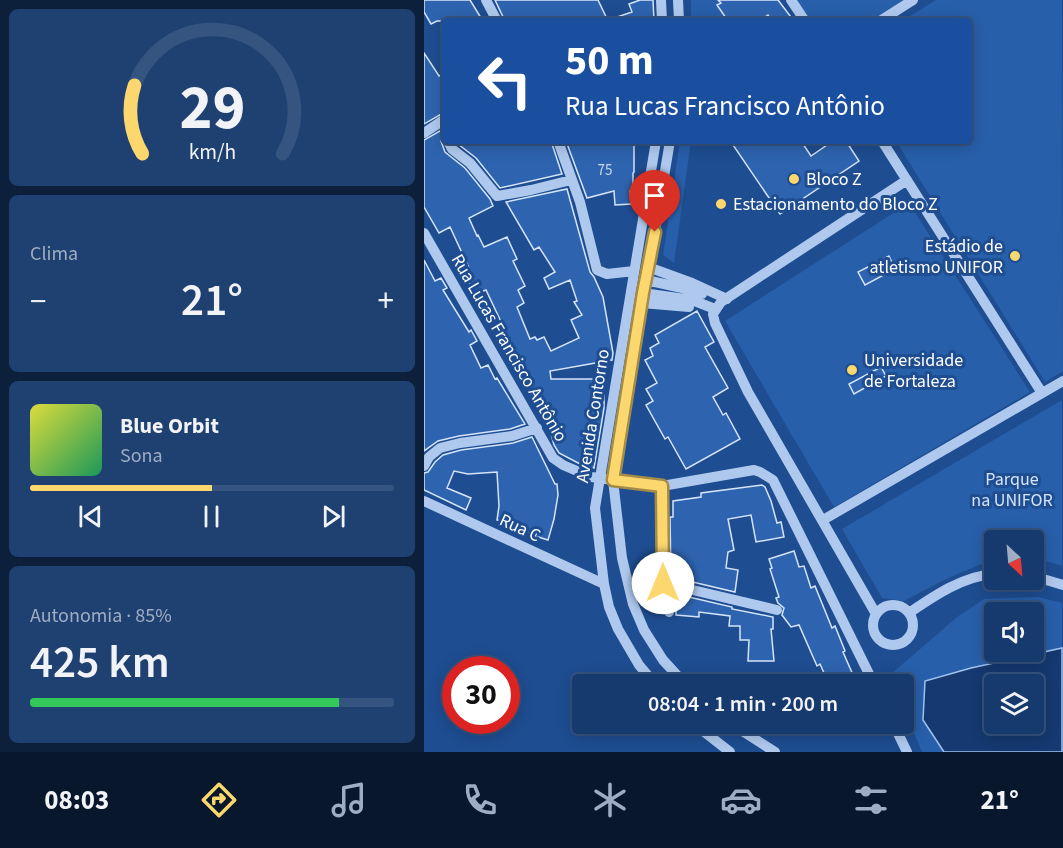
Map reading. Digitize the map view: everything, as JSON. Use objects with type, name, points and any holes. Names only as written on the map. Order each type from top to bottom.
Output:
[{"type":"street","points":[[486,0],[495,18]]},
{"type":"street","points":[[661,0],[662,18]]},
{"type":"street","points":[[678,0],[679,18]]},
{"type":"street","points":[[792,0],[803,18]]},
{"type":"street","points":[[885,18],[913,0]]},
{"type":"street","points":[[424,133],[440,122]]},
{"type":"street","points":[[450,144],[452,149],[470,163],[497,196],[571,180]]},
{"type":"street","points":[[559,144],[588,229],[597,270],[607,274],[634,271]]},
{"type":"street","name":"Avenida Contorno","points":[[647,674],[618,629],[604,584],[595,508],[655,144]]},
{"type":"street","name":"Avenida Contorno","points":[[669,144],[613,480],[622,558],[633,604],[644,630],[663,660],[676,674]]},
{"type":"street","points":[[884,144],[1042,393]]},
{"type":"street","points":[[643,298],[693,308],[719,306],[907,180]]},
{"type":"street","name":"Rua Lucas Francisco Antônio","points":[[424,233],[553,459],[591,477],[662,486],[754,470],[768,476],[776,487],[869,674]]},
{"type":"street","points":[[648,267],[692,283],[719,306]]},
{"type":"street","points":[[646,280],[691,290],[719,306]]},
{"type":"street","points":[[719,306],[715,323],[748,392],[876,614]]},
{"type":"street","points":[[823,520],[1063,381]]},
{"type":"street","points":[[424,466],[429,457],[440,448],[512,436],[537,428]]},
{"type":"street","points":[[662,486],[663,583],[669,612]]},
{"type":"street","name":"Rua C","points":[[424,501],[604,584]]},
{"type":"street","points":[[909,614],[934,596],[970,578],[984,576]]},
{"type":"street","points":[[1044,579],[1063,585]]},
{"type":"street","points":[[663,583],[777,610]]},
{"type":"street","points":[[893,605],[899,606],[912,619],[912,632],[904,642],[891,645],[884,643],[875,634],[873,627],[876,614],[881,609],[893,605]]},
{"type":"street","points":[[707,734],[730,752]]},
{"type":"street","points":[[747,734],[775,752]]},
{"type":"street","points":[[898,734],[907,752]]},
{"type":"green space","points":[[691,0],[779,0],[790,18],[691,18]]},
{"type":"green space","points":[[796,0],[904,0],[876,18],[807,18]]},
{"type":"green space","name":"Estádio de atletismo UNIFOR","points":[[936,0],[1062,0],[1063,371],[1045,382],[898,144],[972,144],[972,18],[907,18]]},
{"type":"green space","points":[[680,144],[691,144],[674,263],[663,255]]},
{"type":"green space","points":[[909,203],[1030,392],[834,507],[725,321]]},
{"type":"green space","name":"Parque na UNIFOR","points":[[1062,400],[1062,566],[1044,560],[1044,530],[984,530],[984,563],[904,601],[882,598],[842,529]]},
{"type":"green space","points":[[1038,597],[1062,603],[1062,752],[922,752],[914,733],[914,674],[891,674],[957,617],[984,599]]},
{"type":"shaded area","points":[[1062,648],[1062,752],[944,752],[923,720],[925,681],[998,662],[1044,662],[1044,652]]},
{"type":"building","points":[[424,0],[470,0],[481,18],[442,18],[442,21],[431,24],[424,12]]},
{"type":"building","points":[[495,0],[598,0],[607,18],[504,18]]},
{"type":"building","points":[[640,0],[653,0],[654,18],[614,18],[632,12],[629,4]]},
{"type":"building","points":[[718,0],[778,0],[792,18],[770,18],[768,15],[764,18],[726,18],[717,5],[721,3]]},
{"type":"building","points":[[424,53],[439,76],[442,74],[442,114],[424,124]]},
{"type":"building","points":[[442,130],[441,141],[445,152],[465,168],[490,199],[493,206],[469,218],[484,247],[507,237],[517,259],[513,261],[525,286],[518,290],[524,303],[517,307],[530,339],[535,337],[537,340],[544,337],[551,351],[579,338],[571,320],[582,315],[574,302],[577,301],[570,280],[549,289],[544,278],[555,272],[539,247],[534,250],[506,202],[567,189],[590,272],[603,297],[613,353],[612,360],[550,371],[551,379],[604,379],[604,408],[594,468],[580,464],[559,453],[554,445],[542,401],[538,402],[536,393],[530,395],[528,386],[508,350],[499,327],[503,326],[486,290],[475,294],[463,271],[469,268],[450,227],[439,233],[424,207],[424,140]]},
{"type":"building","points":[[458,144],[552,144],[562,174],[500,188],[476,158]]},
{"type":"building","points":[[567,144],[634,144],[631,204],[615,205],[614,191],[587,198]]},
{"type":"building","name":"Bloco Z","points":[[803,144],[811,156],[829,144],[848,144],[859,161],[780,214],[733,145]]},
{"type":"building","points":[[889,256],[895,269],[865,285],[858,272]]},
{"type":"building","points":[[424,260],[435,281],[441,278],[447,288],[443,290],[477,341],[470,345],[481,368],[488,365],[525,424],[510,429],[438,441],[424,451]]},
{"type":"building","points":[[697,311],[714,342],[705,347],[728,388],[713,397],[723,415],[726,413],[740,439],[686,469],[668,437],[665,439],[646,405],[653,401],[646,389],[657,383],[645,360],[653,356],[650,348],[659,343],[655,335]]},
{"type":"building","points":[[881,367],[886,376],[854,394],[849,384]]},
{"type":"building","points":[[532,437],[557,484],[558,495],[548,540],[535,536],[537,533],[520,531],[521,528],[509,526],[497,520],[499,506],[497,472],[468,474],[454,471],[447,488],[471,498],[466,510],[424,490],[424,473],[428,472],[443,455],[461,450],[513,443]]},
{"type":"building","points":[[762,485],[771,501],[777,523],[781,522],[784,537],[756,542],[751,515],[728,519],[734,550],[728,552],[726,568],[738,570],[735,592],[671,577],[670,517],[673,517],[673,501],[701,497],[701,493]]},
{"type":"building","points":[[794,551],[799,567],[804,566],[811,588],[815,586],[832,628],[835,626],[853,674],[824,674],[820,664],[817,666],[799,625],[791,627],[782,615],[784,608],[776,598],[779,597],[769,559]]},
{"type":"building","points":[[676,594],[773,617],[773,629],[771,629],[774,661],[748,661],[749,640],[740,640],[740,626],[729,626],[730,616],[699,612],[699,617],[676,615]]},
{"type":"place","name":"Bloco Z","points":[[794,179]]},
{"type":"place","name":"Estacionamento do Bloco Z","points":[[721,204]]},
{"type":"place","name":"Estádio de atletismo UNIFOR","points":[[1015,256]]},
{"type":"place","name":"Universidade de Fortaleza","points":[[852,370]]},
{"type":"route","points":[[655,232],[613,480],[662,486],[663,583]]}]
